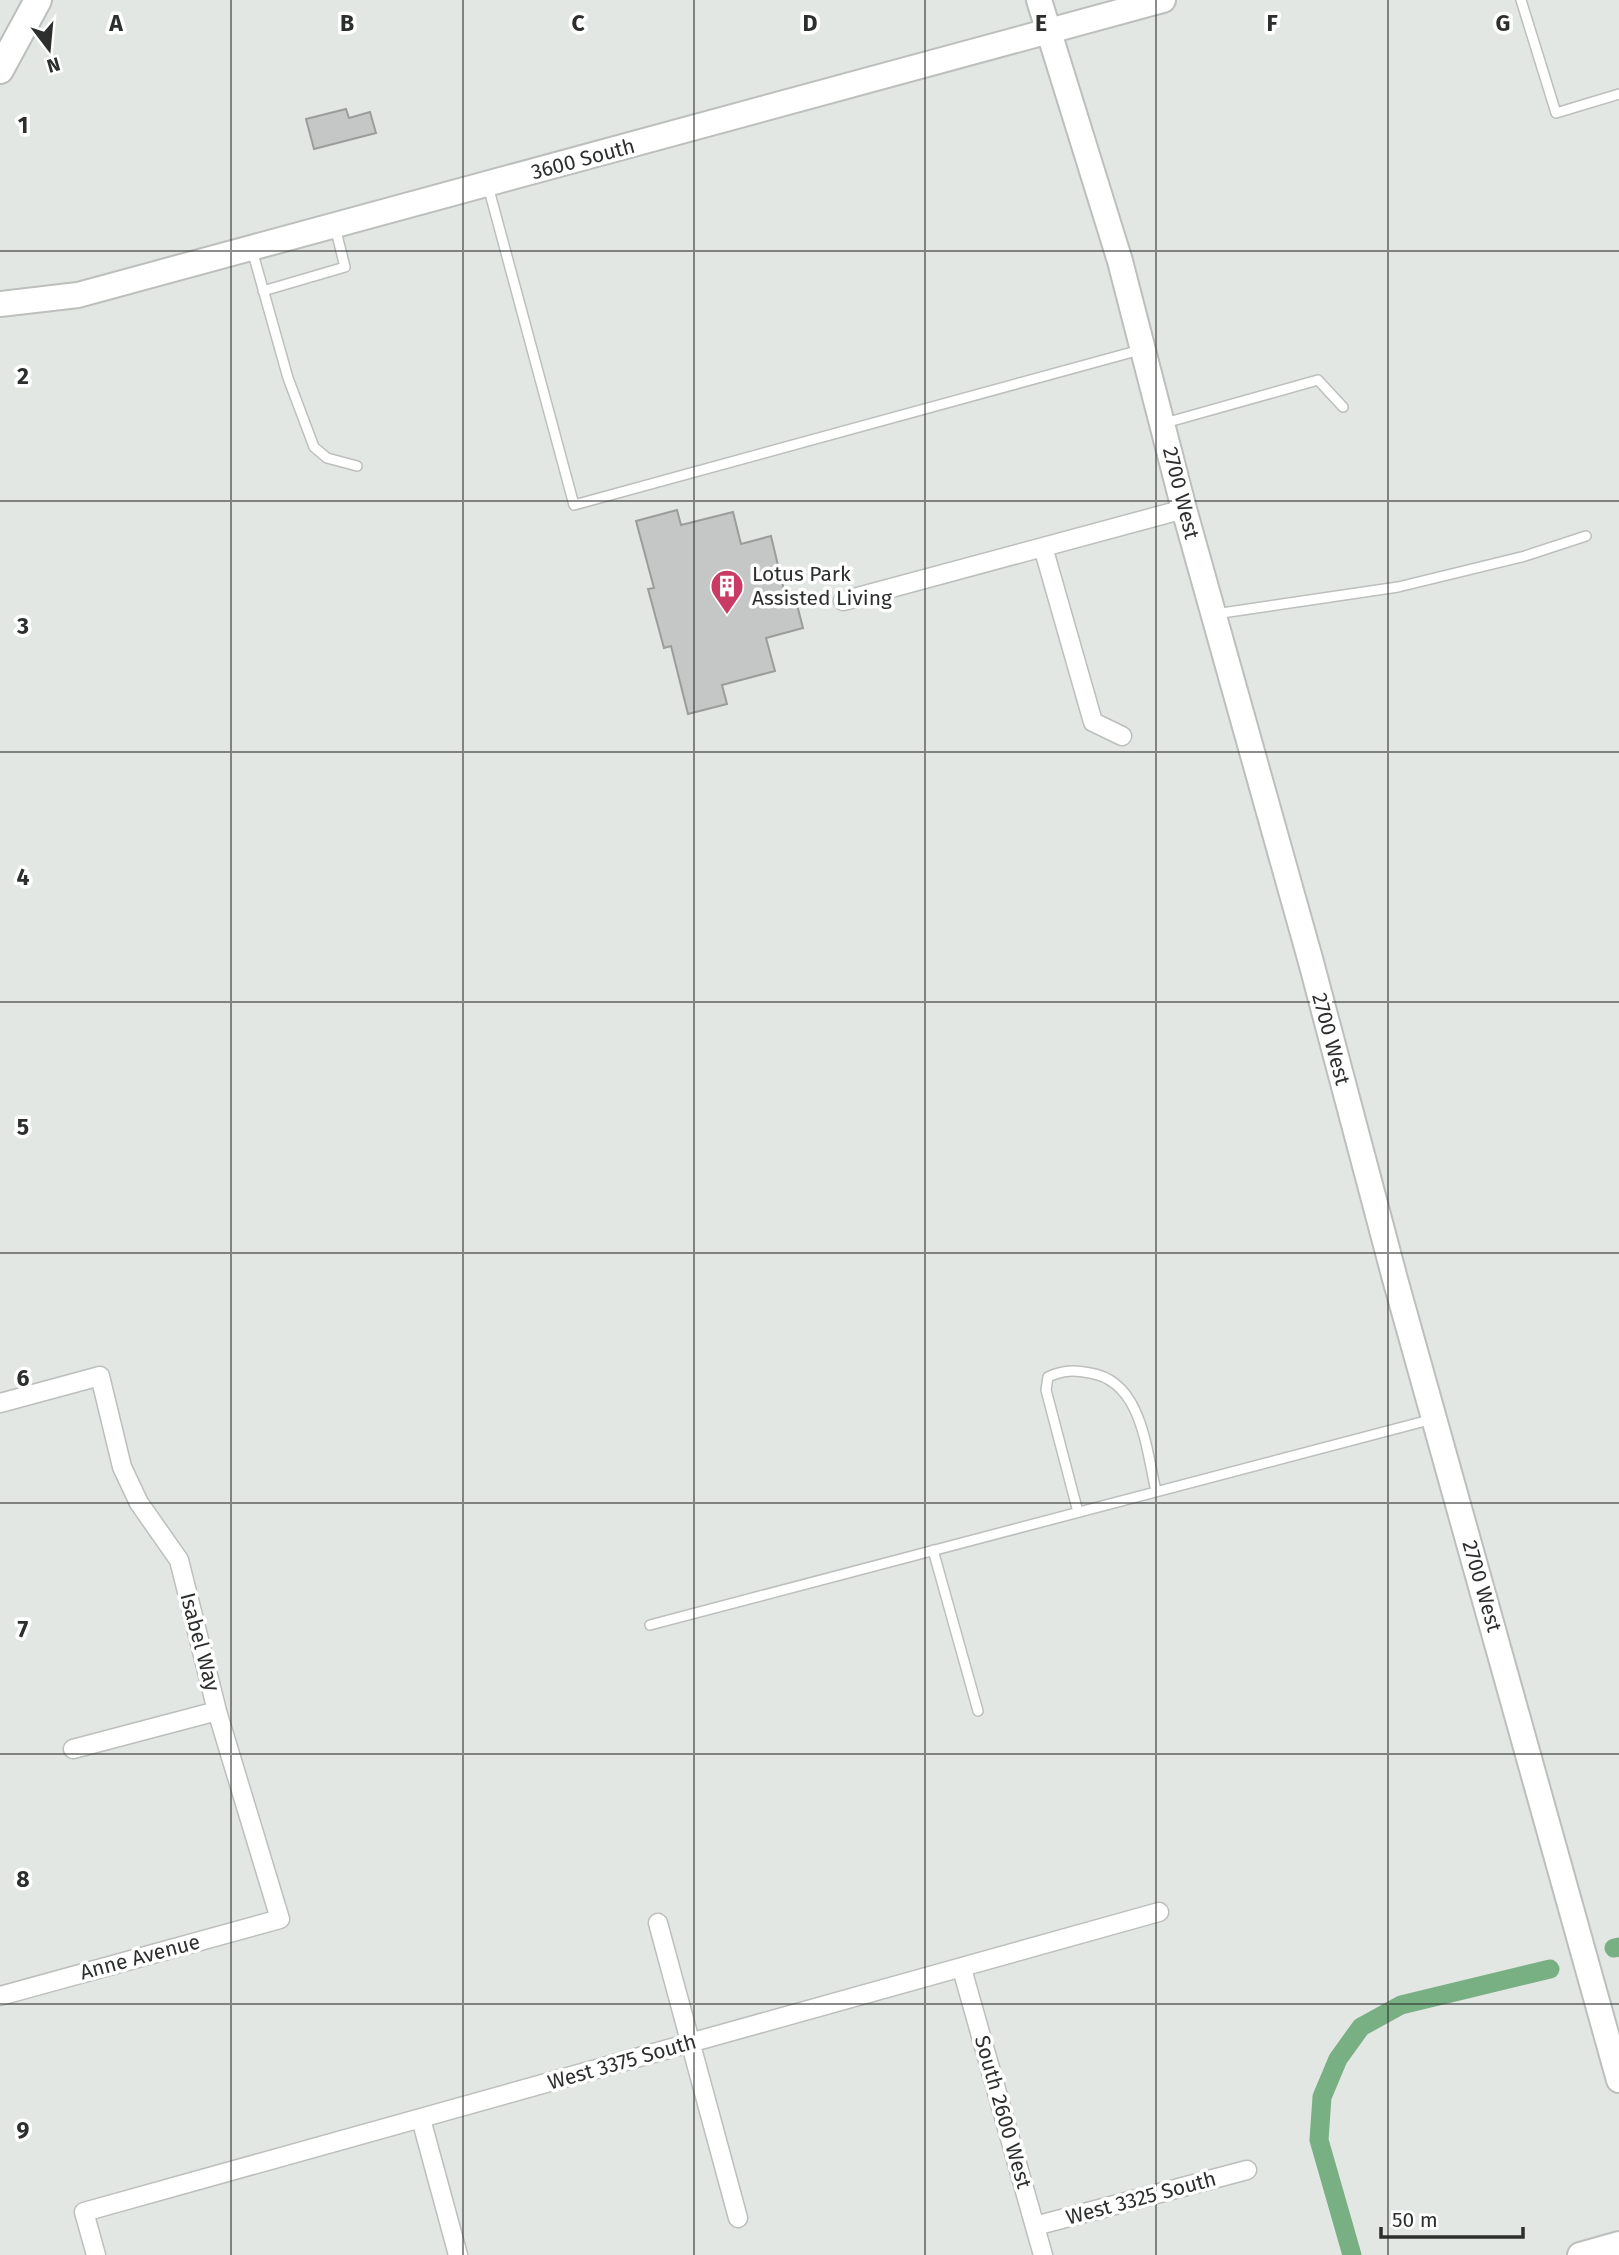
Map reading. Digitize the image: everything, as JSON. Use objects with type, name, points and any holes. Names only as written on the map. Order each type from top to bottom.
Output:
[{"type":"main road","points":[[0,70],[38,0]]},
{"type":"street","name":"2700 West","points":[[1039,0],[1078,120],[1143,349],[1184,509],[1619,2080]]},
{"type":"street","name":"3600 South","points":[[0,304],[78,295],[1163,0]]},
{"type":"street","points":[[843,601],[1184,509]]},
{"type":"street","points":[[1043,547],[1093,723],[1122,736]]},
{"type":"street","name":"Isabel Way","points":[[0,1404],[100,1376],[122,1467],[139,1503],[179,1560],[218,1711],[280,1919]]},
{"type":"street","points":[[73,1749],[218,1711]]},
{"type":"street","name":"West 3375 South","points":[[96,2255],[84,2212],[1159,1912]]},
{"type":"street","name":"Anne Avenue","points":[[0,1996],[280,1919]]},
{"type":"street","points":[[658,1923],[738,2218]]},
{"type":"street","name":"South 2600 West","points":[[962,1969],[1043,2255]]},
{"type":"street","points":[[421,2119],[458,2255]]},
{"type":"street","name":"West 3325 South","points":[[1035,2226],[1247,2169]]},
{"type":"street","points":[[1580,2255],[1619,2245]]},
{"type":"lane","points":[[1521,0],[1556,113],[1619,94]]},
{"type":"lane","points":[[488,184],[575,505],[1143,349]]},
{"type":"lane","points":[[263,290],[345,267],[335,226]]},
{"type":"lane","points":[[251,248],[288,378],[314,447],[327,458],[357,466]]},
{"type":"lane","points":[[1163,424],[1318,380],[1329,388],[1343,407]]},
{"type":"lane","points":[[1213,614],[1398,587],[1525,556],[1586,536]]},
{"type":"lane","points":[[1078,1512],[1046,1390],[1048,1377],[1070,1369],[1104,1375],[1123,1387],[1132,1401],[1156,1491]]},
{"type":"lane","points":[[650,1625],[1435,1418]]},
{"type":"lane","points":[[933,1550],[978,1711]]},
{"type":"building","points":[[346,109],[349,118],[370,112],[376,133],[314,149],[306,119]]},
{"type":"building","name":"Lotus Park Assisted Living","points":[[677,510],[681,525],[733,512],[741,544],[771,536],[787,603],[796,601],[803,628],[766,638],[775,671],[722,685],[727,704],[688,714],[671,646],[664,648],[648,589],[654,588],[636,521]]},
{"type":"waterway","points":[[1614,1948],[1619,1947]]},
{"type":"waterway","points":[[1352,2255],[1319,2140],[1322,2097],[1338,2059],[1361,2027],[1401,2005],[1550,1969]]},
{"type":"place","name":"Lotus Park Assisted Living","points":[[727,616]]}]
